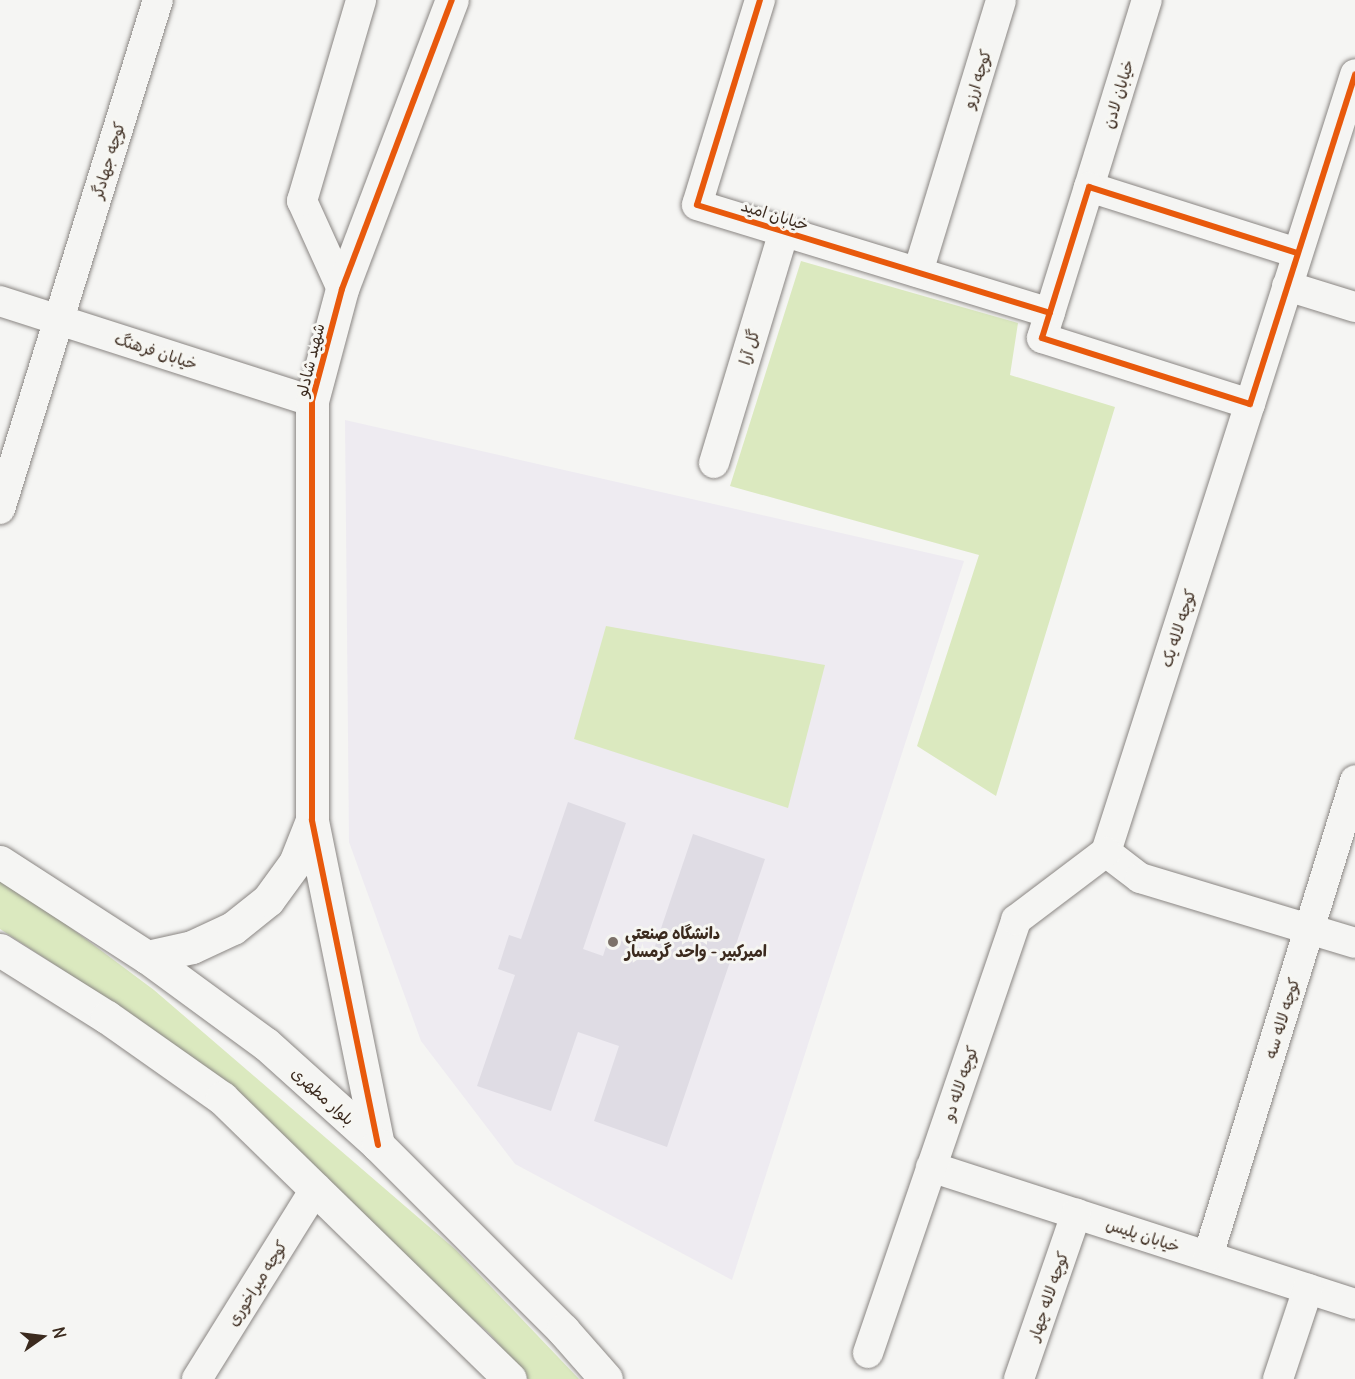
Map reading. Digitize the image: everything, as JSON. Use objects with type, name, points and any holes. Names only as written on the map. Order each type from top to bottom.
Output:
[{"type":"main road","name":"شهید شادلو","points":[[312,820],[312,401],[342,289],[452,0]]},
{"type":"main road","points":[[147,957],[192,947],[233,928],[268,900],[295,863],[312,820]]},
{"type":"main road","points":[[312,820],[378,1145]]},
{"type":"main road","name":"بلوار مطهری","points":[[0,862],[147,957],[266,1044],[378,1145],[563,1330],[606,1379]]},
{"type":"main road","points":[[0,950],[107,1017],[222,1098],[510,1379]]},
{"type":"street","name":"کوچه جهادگر","points":[[0,509],[158,0]]},
{"type":"street","points":[[342,289],[302,201],[361,0]]},
{"type":"street","name":"خیابان امید","points":[[760,0],[698,205],[1050,313]]},
{"type":"street","name":"کوچه ارزو","points":[[918,272],[1001,0]]},
{"type":"street","name":"خیابان لادن","points":[[1146,0],[1042,338],[1250,404]]},
{"type":"street","name":"کوچه لاله یک","points":[[1106,852],[1355,75]]},
{"type":"street","points":[[1089,187],[1297,253]]},
{"type":"street","name":"گل آرا","points":[[714,463],[784,231]]},
{"type":"street","points":[[1287,286],[1355,307]]},
{"type":"street","name":"خیابان فرهنگ","points":[[0,301],[312,401]]},
{"type":"street","name":"کوچه لاله سه","points":[[1208,1256],[1355,780]]},
{"type":"street","points":[[1106,852],[1140,878],[1355,943]]},
{"type":"street","name":"کوچه لاله دو","points":[[868,1353],[1016,920],[1106,852]]},
{"type":"street","name":"خیابان پلیس","points":[[931,1167],[1355,1304]]},
{"type":"street","name":"کوچه میراخوری","points":[[197,1379],[316,1188]]},
{"type":"street","name":"کوچه لاله چهار","points":[[1019,1379],[1076,1214]]},
{"type":"street","points":[[1278,1379],[1308,1289]]},
{"type":"shaded area","name":"دانشگاه صنعتی امیرکبیر - واحد گرمسار","points":[[345,420],[964,561],[732,1280],[515,1164],[421,1041],[349,842]]},
{"type":"green space","points":[[801,261],[1018,323],[1010,375],[1115,407],[996,796],[917,746],[979,555],[730,486]]},
{"type":"green space","points":[[606,626],[825,665],[788,808],[574,739]]},
{"type":"green space","points":[[0,875],[154,990],[456,1250],[579,1379],[528,1379],[489,1333],[66,972],[0,929]]},
{"type":"building","points":[[568,802],[626,823],[583,949],[603,956],[609,937],[653,952],[693,834],[765,859],[667,1147],[594,1121],[619,1046],[578,1032],[551,1111],[477,1086],[515,975],[498,969],[509,935],[521,939]]},
{"type":"cycle path","points":[[378,1145],[312,820],[312,401],[342,289],[452,0]]},
{"type":"cycle path","points":[[760,0],[697,205],[1050,313]]},
{"type":"cycle path","points":[[1297,253],[1089,187],[1042,338],[1250,404],[1355,74]]},
{"type":"place","name":"دانشگاه صنعتی امیرکبیر - واحد گرمسار","points":[[613,942]]}]
